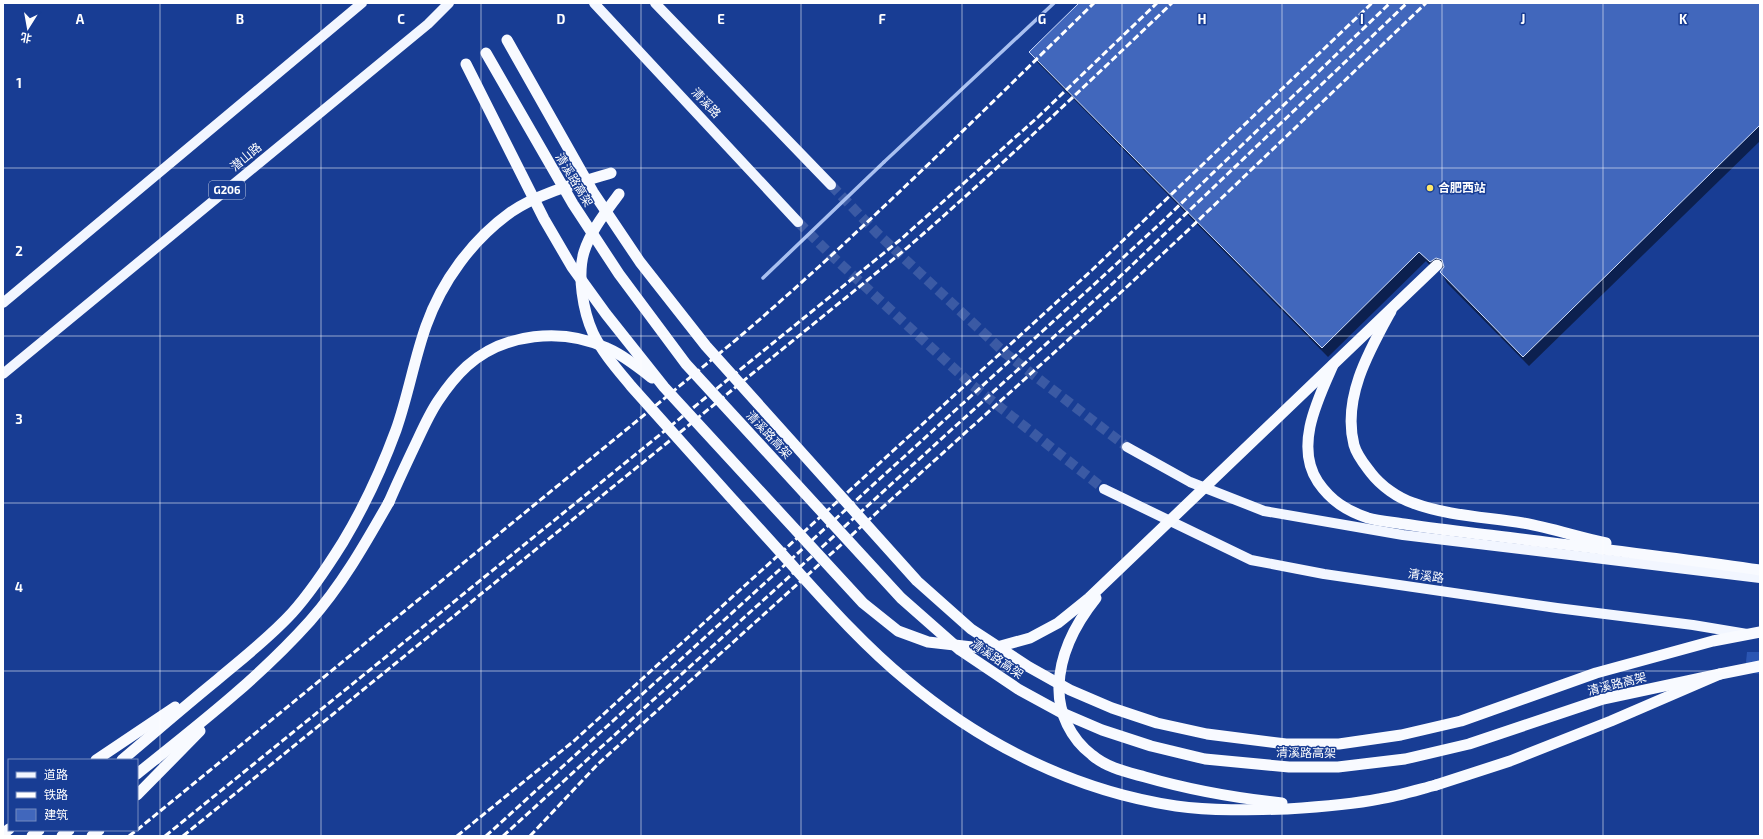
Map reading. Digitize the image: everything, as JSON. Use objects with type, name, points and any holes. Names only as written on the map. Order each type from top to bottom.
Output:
[{"type":"highway","name":"清溪路高架","points":[[507,40],[593,192],[640,262],[706,346],[917,581],[971,629],[1029,668],[1070,690],[1112,708],[1157,723],[1207,734],[1286,744],[1339,744],[1401,735],[1461,720],[1596,673],[1713,641],[1760,632]]},
{"type":"highway","name":"清溪路高架","points":[[486,53],[573,204],[618,274],[686,364],[901,598],[960,650],[1018,689],[1060,712],[1102,730],[1151,746],[1205,759],[1289,767],[1338,767],[1405,759],[1469,744],[1603,699],[1760,666]]},
{"type":"highway","points":[[466,64],[544,219],[572,267],[606,314],[664,387],[863,603],[898,631],[928,642],[990,649],[1030,638],[1058,623],[1079,606],[1437,265],[1121,567],[1087,610],[1066,649],[1060,671],[1059,694],[1063,715],[1074,737],[1092,756],[1116,769],[1180,787],[1242,799],[1319,807]]},
{"type":"highway","points":[[123,759],[263,643],[293,612],[320,576],[343,541],[368,497],[391,443],[426,326],[436,300],[466,254],[487,232],[512,211],[552,192],[611,173]]},
{"type":"highway","points":[[619,194],[598,223],[584,252],[580,279],[585,307],[593,333],[610,360],[646,403],[842,620],[905,680],[944,710],[991,741],[1028,761],[1069,778],[1115,793],[1176,806],[1241,810],[1319,807],[1380,799],[1436,785],[1510,761],[1611,721],[1720,674]]},
{"type":"highway","points":[[1393,307],[1373,343],[1361,372],[1352,409],[1351,427],[1354,446],[1363,464],[1376,480],[1393,493],[1411,503],[1432,510],[1525,524],[1655,555]]},
{"type":"highway","points":[[138,794],[237,693],[281,652],[311,620],[337,587],[362,551],[437,402],[467,366],[490,351],[512,341],[555,335],[582,339],[606,348],[631,362],[664,387]]},
{"type":"highway","points":[[1333,364],[1316,405],[1308,440],[1309,463],[1318,482],[1332,499],[1347,510],[1370,518],[1429,528],[1655,555],[1760,570]]},
{"type":"highway","points":[[98,759],[219,678]]},
{"type":"highway","points":[[138,773],[237,693]]},
{"type":"main road","points":[[3,303],[362,3]]},
{"type":"main road","name":"潜山路","points":[[3,374],[428,24],[449,3]]},
{"type":"main road","name":"清溪路","points":[[594,3],[798,222]]},
{"type":"main road","points":[[656,3],[830,185]]},
{"type":"main road","points":[[1127,447],[1190,482],[1264,511],[1403,535],[1760,578]]},
{"type":"main road","name":"清溪路","points":[[1104,489],[1251,560],[1355,578],[1557,608],[1760,635]]},
{"type":"street","points":[[763,278],[884,162],[1054,3]]},
{"type":"shaded area","points":[[1747,652],[1760,652],[1760,674],[1745,672]]},
{"type":"building","name":"合肥西站","points":[[1079,3],[1760,3],[1760,125],[1523,357],[1440,272],[1444,267],[1442,260],[1436,258],[1430,262],[1419,252],[1322,348],[1029,52]]},
{"type":"tunnel","points":[[831,185],[877,233],[1005,353],[1127,447]]},
{"type":"tunnel","points":[[798,222],[832,256],[972,385],[1104,489]]},
{"type":"railway","points":[[138,829],[737,339],[874,216],[1094,3]]},
{"type":"railway","points":[[165,836],[900,240],[1038,117],[1157,3]]},
{"type":"railway","points":[[183,836],[907,248],[1008,158],[1172,3]]},
{"type":"railway","points":[[457,836],[575,740],[1092,270],[1372,3]]},
{"type":"railway","points":[[486,836],[1100,279],[1166,218],[1390,3]]},
{"type":"railway","points":[[503,836],[1109,287],[1407,3]]},
{"type":"railway","points":[[530,836],[598,764],[1118,295],[1426,3]]},
{"type":"railway","points":[[129,836],[136,831]]},
{"type":"place","name":"合肥西站","points":[[1430,188]]}]
